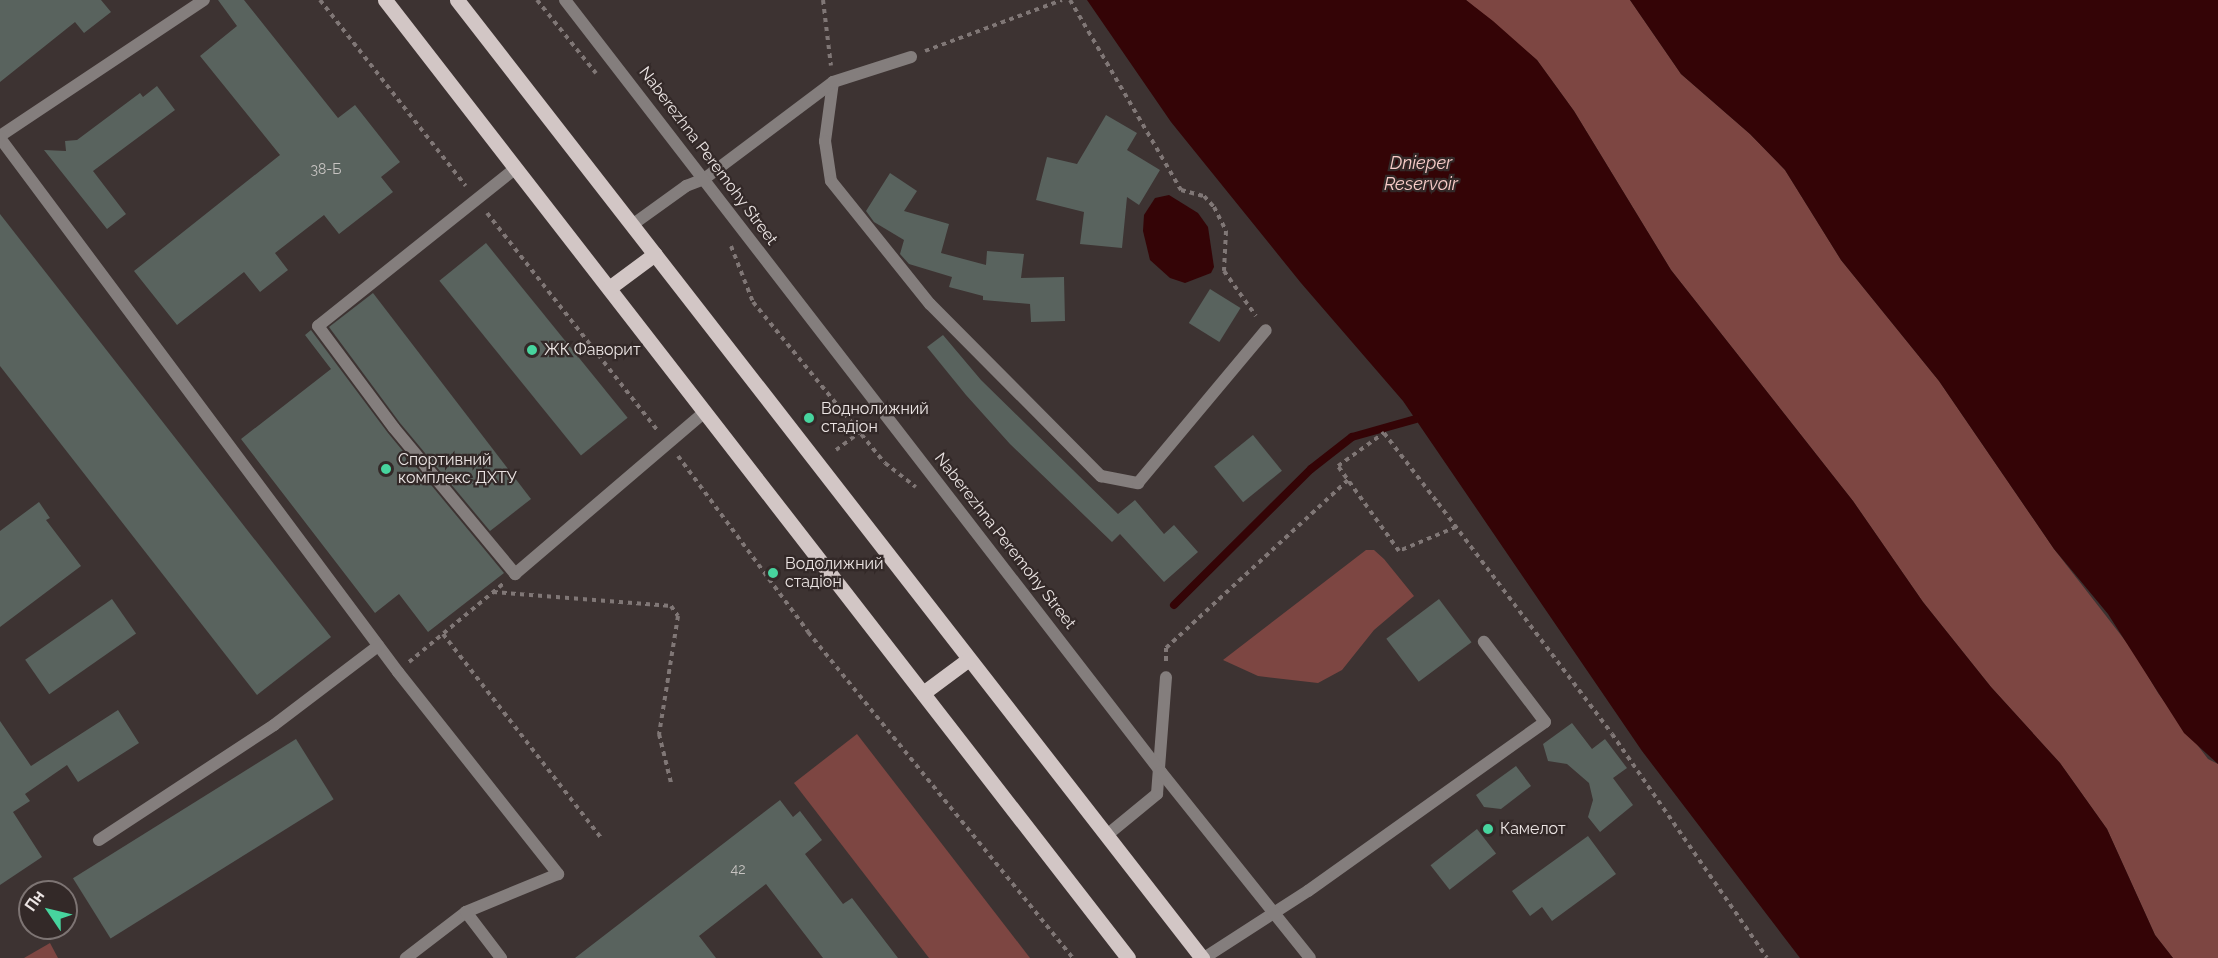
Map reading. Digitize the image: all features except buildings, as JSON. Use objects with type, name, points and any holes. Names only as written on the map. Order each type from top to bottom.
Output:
[{"type":"main road","points":[[385,0],[1128,958]]},
{"type":"main road","points":[[457,0],[1203,958]]},
{"type":"main road","points":[[609,288],[655,254]]},
{"type":"main road","points":[[923,693],[969,659]]},
{"type":"street","points":[[204,0],[0,137],[378,646],[558,874],[466,912],[406,958]]},
{"type":"street","name":"Naberezhna Peremohy Street","points":[[565,0],[1161,772],[1310,958]]},
{"type":"street","points":[[632,225],[686,186],[704,179],[833,82],[910,57]]},
{"type":"street","points":[[833,82],[825,141],[831,181],[930,304],[1101,476],[1138,483],[1266,330]]},
{"type":"street","points":[[516,168],[318,326],[394,428],[515,574],[667,442],[705,412]]},
{"type":"street","points":[[1203,958],[1308,891],[1545,722],[1484,642]]},
{"type":"street","points":[[99,840],[274,725],[378,646]]},
{"type":"street","points":[[1107,835],[1157,794],[1161,772],[1166,677]]},
{"type":"street","points":[[466,912],[501,958]]},
{"type":"path","points":[[320,0],[467,188]]},
{"type":"path","points":[[537,0],[604,84]]},
{"type":"path","points":[[823,0],[833,82]]},
{"type":"path","points":[[910,57],[1062,0]]},
{"type":"path","points":[[1070,0],[1182,190],[1204,196],[1214,207],[1226,231],[1224,271],[1266,330]]},
{"type":"path","points":[[482,206],[667,442],[808,632],[1073,958]]},
{"type":"path","points":[[728,238],[753,302],[885,463],[922,491]]},
{"type":"path","points":[[836,450],[884,414]]},
{"type":"path","points":[[1456,527],[1399,550],[1338,466],[1384,433],[1456,527],[1612,734],[1767,958]]},
{"type":"path","points":[[1166,677],[1166,648],[1348,480]]},
{"type":"path","points":[[398,672],[515,574]]},
{"type":"path","points":[[493,592],[671,606],[678,616],[659,734],[671,783]]},
{"type":"path","points":[[443,634],[602,839]]},
{"type":"shaded area","points":[[1466,0],[1630,0],[1681,74],[1750,134],[1785,170],[1841,260],[1939,381],[2054,549],[2134,652],[2158,693],[2208,759],[2218,764],[2218,958],[2173,958],[2155,935],[2107,829],[2060,763],[1991,687],[1923,602],[1853,501],[1671,270],[1574,111],[1537,60]]},
{"type":"shaded area","points":[[1366,550],[1374,550],[1384,559],[1414,596],[1374,630],[1342,670],[1318,683],[1258,676],[1223,660]]},
{"type":"shaded area","points":[[857,734],[1030,958],[929,958],[794,783]]},
{"type":"shaded area","points":[[50,943],[58,958],[24,958]]},
{"type":"water","name":"Dnieper Reservoir","points":[[1087,0],[1466,0],[1493,21],[1537,60],[1574,111],[1671,270],[1853,501],[1923,602],[1991,687],[2060,763],[2107,829],[2155,935],[2173,958],[1800,958],[1642,751],[1403,401],[1301,283],[1171,122]]},
{"type":"water","points":[[1630,0],[2218,0],[2218,764],[2184,733],[2108,614],[2054,549],[1939,381],[1841,260],[1785,170],[1750,134],[1681,74]]},
{"type":"water","points":[[1169,195],[1198,213],[1208,227],[1214,267],[1211,273],[1185,283],[1170,278],[1150,260],[1143,231],[1144,215],[1155,198]]},
{"type":"waterway","points":[[1174,605],[1311,469],[1352,437],[1416,419]]},
{"type":"place","name":"ЖК Фаворит","points":[[532,350]]},
{"type":"place","name":"Воднолижний стадіон","points":[[809,418]]},
{"type":"place","name":"Спортивний комплекс ДХТУ","points":[[386,469]]},
{"type":"place","name":"Водолижний стадіон","points":[[773,573]]},
{"type":"place","name":"Камелот","points":[[1488,829]]}]
